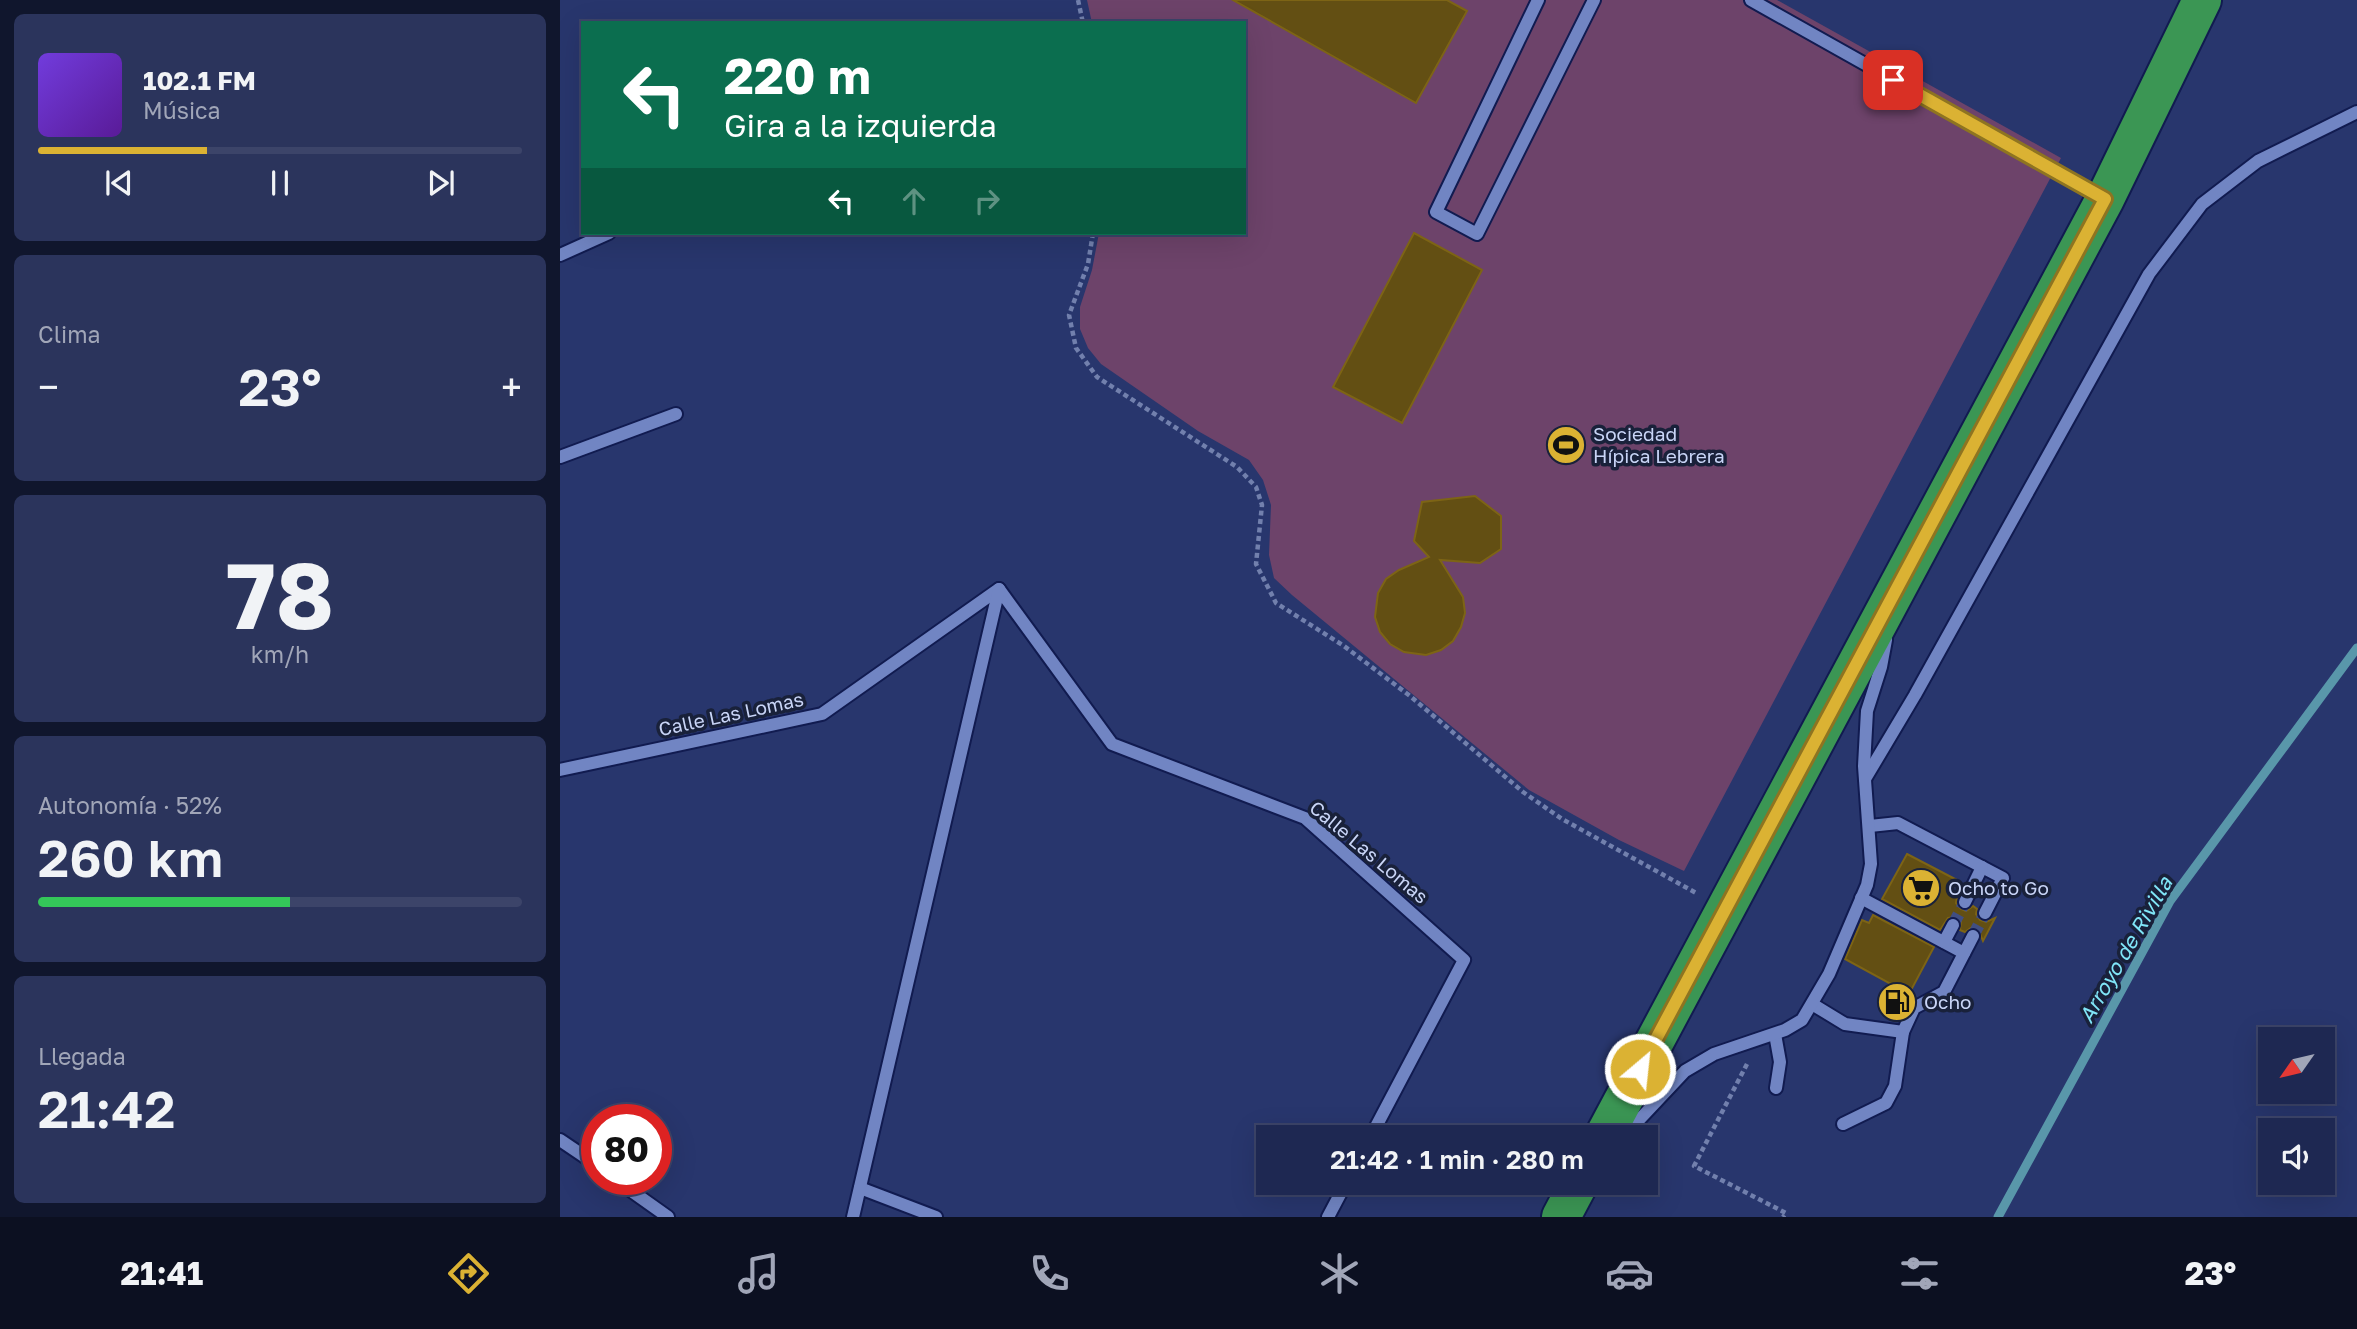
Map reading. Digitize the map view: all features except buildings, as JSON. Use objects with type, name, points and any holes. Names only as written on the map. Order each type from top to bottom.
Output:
[{"type":"highway","points":[[1611,1125],[2105,199],[2202,0]]},
{"type":"highway","points":[[1561,1217],[1573,1195]]},
{"type":"street","points":[[1538,0],[1436,212],[1478,234],[1594,0]]},
{"type":"street","points":[[1751,0],[2105,199]]},
{"type":"street","points":[[1865,779],[1915,695],[2150,274],[2202,204],[2258,161],[2357,112]]},
{"type":"street","points":[[560,255],[604,235]]},
{"type":"street","points":[[560,457],[676,414]]},
{"type":"street","points":[[853,1217],[999,590]]},
{"type":"street","name":"Calle Las Lomas","points":[[560,770],[822,714],[999,590],[1112,744],[1305,818],[1464,960],[1377,1125]]},
{"type":"street","points":[[1634,1125],[1685,1071],[1714,1054],[1775,1034],[1802,1020],[1829,974],[1867,885],[1871,864],[1865,779],[1867,711],[1881,667],[1892,600]]},
{"type":"street","points":[[1870,825],[1898,823],[2003,878],[1985,913]]},
{"type":"street","points":[[1965,902],[1983,867]]},
{"type":"street","points":[[1861,898],[1964,953]]},
{"type":"street","points":[[1944,943],[1953,926]]},
{"type":"street","points":[[1843,1124],[1886,1103],[1895,1086],[1903,1032],[1914,1008],[1944,992],[1973,936]]},
{"type":"street","points":[[1812,1004],[1845,1024],[1903,1032]]},
{"type":"street","points":[[1775,1034],[1780,1062],[1776,1088]]},
{"type":"street","points":[[560,1140],[581,1155]]},
{"type":"street","points":[[860,1188],[936,1217]]},
{"type":"street","points":[[637,1195],[668,1217]]},
{"type":"street","points":[[1328,1217],[1340,1195]]},
{"type":"path","points":[[1078,0],[1083,21]]},
{"type":"path","points":[[1093,235],[1088,264],[1069,315],[1076,348],[1097,377],[1237,467],[1255,487],[1262,505],[1256,564],[1276,603],[1344,646],[1410,696],[1523,792],[1562,819],[1726,909]]},
{"type":"path","points":[[1761,1038],[1694,1166],[1786,1213],[1783,1217]]},
{"type":"shaded area","name":"Sociedad Hípica Lebrera","points":[[1087,0],[1777,0],[2061,158],[1684,871],[1619,840],[1529,790],[1292,595],[1274,578],[1269,555],[1271,505],[1263,480],[1249,460],[1198,431],[1101,364],[1088,348],[1080,329],[1080,307],[1092,270],[1099,235],[1246,235],[1246,21],[1092,21]]},
{"type":"waterway","name":"Arroyo de Rivilla","points":[[1998,1217],[2170,901],[2357,648]]},
{"type":"tunnel","points":[[1953,925],[1965,902]]},
{"type":"tunnel","points":[[1973,936],[1985,913]]},
{"type":"place","name":"Sociedad Hípica Lebrera","points":[[1566,445]]},
{"type":"place","name":"Ocho to Go","points":[[1921,888]]},
{"type":"place","name":"Ocho","points":[[1897,1002]]},
{"type":"route","points":[[1640,1069],[2105,199],[1893,80]]}]
